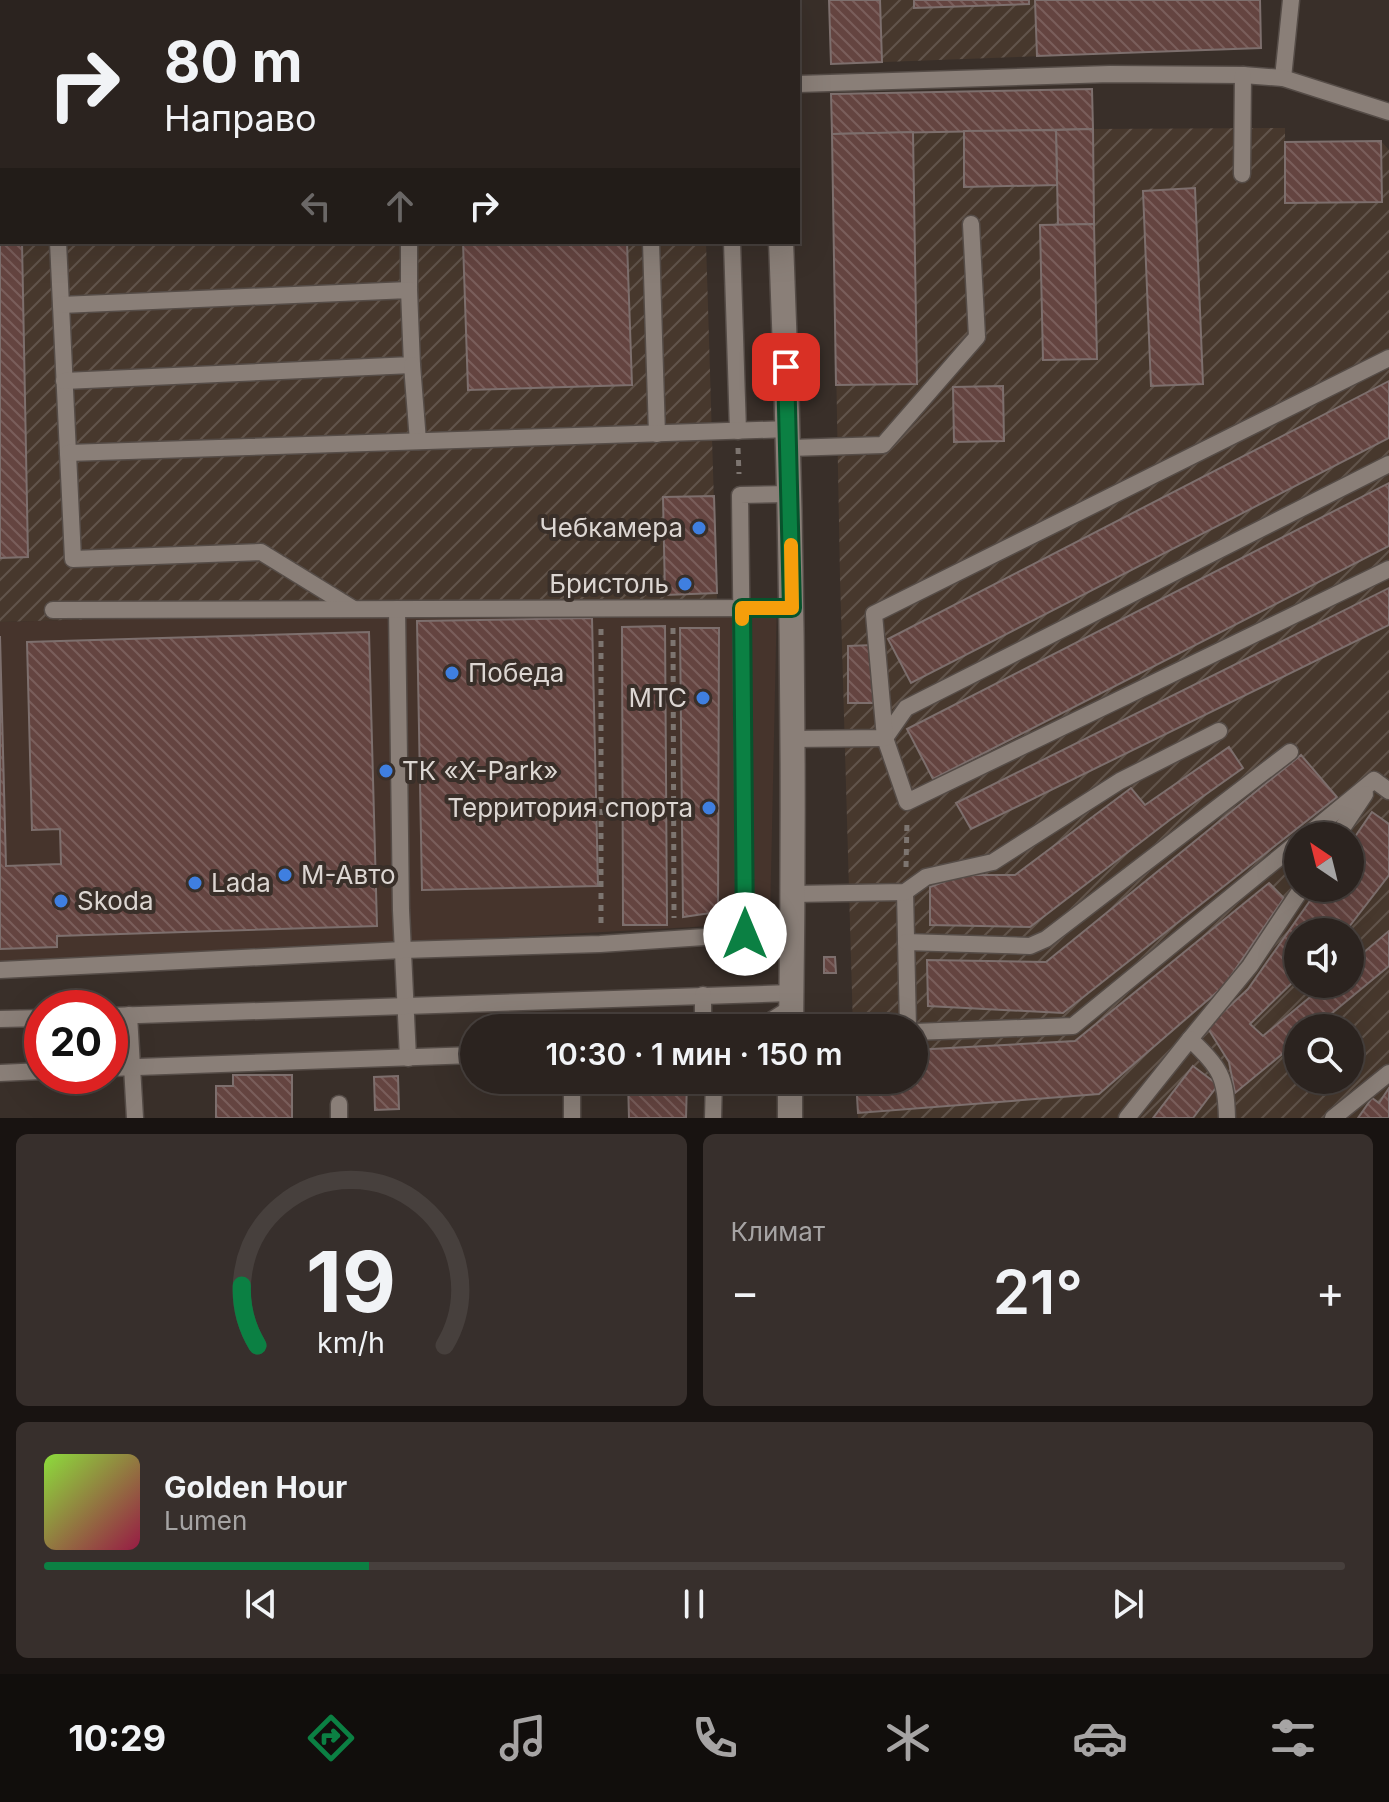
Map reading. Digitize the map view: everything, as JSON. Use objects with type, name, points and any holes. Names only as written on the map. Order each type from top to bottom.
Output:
[{"type":"street","points":[[781,244],[792,608],[791,1010]]},
{"type":"street","points":[[790,1094],[790,1118]]},
{"type":"lane","points":[[1283,78],[1291,0]]},
{"type":"lane","points":[[800,84],[1110,74],[1243,75],[1283,78],[1389,112]]},
{"type":"lane","points":[[1242,174],[1243,75]]},
{"type":"lane","points":[[68,453],[738,431],[789,439],[883,445],[977,337],[971,224]]},
{"type":"lane","points":[[58,244],[73,559],[261,552],[353,609]]},
{"type":"lane","points":[[409,244],[412,365],[418,441]]},
{"type":"lane","points":[[651,244],[657,434]]},
{"type":"lane","points":[[732,244],[738,431]]},
{"type":"lane","points":[[61,305],[409,290]]},
{"type":"lane","points":[[1389,358],[874,614],[885,738],[907,802],[1389,569]]},
{"type":"lane","points":[[64,381],[412,365]]},
{"type":"lane","points":[[885,738],[906,708],[1389,464]]},
{"type":"lane","points":[[745,934],[740,495],[790,494]]},
{"type":"lane","points":[[53,610],[792,608]]},
{"type":"lane","points":[[397,609],[408,1058]]},
{"type":"lane","points":[[793,894],[905,892],[926,877],[993,862],[1120,781],[1219,731]]},
{"type":"lane","points":[[792,739],[885,738]]},
{"type":"lane","points":[[906,942],[1030,946],[1046,939],[1290,752]]},
{"type":"lane","points":[[1374,780],[1389,791]]},
{"type":"lane","points":[[1323,822],[1374,780]]},
{"type":"lane","points":[[1346,822],[1374,780]]},
{"type":"lane","points":[[928,1031],[1073,1026],[1284,853]]},
{"type":"lane","points":[[905,892],[908,1014]]},
{"type":"lane","points":[[1127,1118],[1250,966],[1293,902]]},
{"type":"lane","points":[[0,970],[403,950],[600,944],[793,931]]},
{"type":"lane","points":[[703,995],[703,1014]]},
{"type":"lane","points":[[135,1118],[129,1015],[703,995],[791,1010]]},
{"type":"lane","points":[[0,1019],[24,1018]]},
{"type":"lane","points":[[1190,1039],[1214,1063],[1227,1088],[1227,1118]]},
{"type":"lane","points":[[128,1067],[460,1056]]},
{"type":"lane","points":[[0,1073],[24,1072]]},
{"type":"lane","points":[[1333,1118],[1389,1073]]},
{"type":"lane","points":[[572,1094],[572,1118]]},
{"type":"lane","points":[[713,1118],[714,1094]]},
{"type":"path","points":[[738,431],[740,495]]},
{"type":"path","points":[[600,944],[601,608]]},
{"type":"path","points":[[673,608],[674,939]]},
{"type":"path","points":[[905,892],[907,802]]},
{"type":"shaded area","points":[[829,0],[1260,0],[1261,48],[831,64]]},
{"type":"shaded area","points":[[1092,89],[1093,129],[1285,128],[1285,142],[1381,141],[1389,150],[1389,1118],[858,1118],[857,1094],[928,1094],[928,1014],[853,1014],[831,94]]},
{"type":"shaded area","points":[[0,244],[706,244],[717,601],[0,622]]},
{"type":"shaded area","name":"ТК «X-Park»","points":[[777,599],[770,920],[711,926],[0,965],[0,622]]},
{"type":"building","points":[[829,0],[880,0],[882,62],[831,64]]},
{"type":"building","points":[[914,0],[1029,0],[1029,4],[914,8]]},
{"type":"building","points":[[1035,0],[1260,0],[1261,48],[1037,56]]},
{"type":"building","points":[[1092,89],[1093,129],[832,134],[831,94]]},
{"type":"building","points":[[1093,129],[1094,224],[1058,225],[1056,130]]},
{"type":"building","points":[[1056,130],[1057,185],[964,187],[964,131]]},
{"type":"building","points":[[913,132],[917,384],[836,385],[832,134]]},
{"type":"building","points":[[1381,141],[1382,202],[1285,203],[1285,142]]},
{"type":"building","points":[[1195,188],[1203,384],[1151,386],[1143,191]]},
{"type":"building","points":[[1094,224],[1097,359],[1043,360],[1040,225]]},
{"type":"building","points":[[0,244],[22,244],[28,557],[0,558]]},
{"type":"building","points":[[463,244],[627,244],[632,385],[468,390]]},
{"type":"building","points":[[1389,381],[1389,438],[911,683],[888,639]]},
{"type":"building","points":[[1003,386],[1004,441],[954,442],[953,387]]},
{"type":"building","points":[[1389,483],[1389,546],[933,779],[907,729]]},
{"type":"building","points":[[714,496],[717,593],[665,595],[663,497]]},
{"type":"building","points":[[1389,588],[1389,625],[971,829],[956,803]]},
{"type":"building","points":[[592,618],[598,886],[422,890],[417,621]]},
{"type":"building","points":[[665,626],[667,925],[623,925],[622,627]]},
{"type":"building","points":[[680,628],[719,628],[718,912],[683,917]]},
{"type":"building","points":[[369,632],[377,926],[57,936],[57,947],[0,949],[0,636],[6,866],[61,864],[60,829],[32,830],[27,642]]},
{"type":"building","points":[[873,645],[873,703],[848,703],[848,646]]},
{"type":"building","points":[[1229,747],[1243,768],[1030,927],[930,925],[930,887],[962,875],[1015,875],[1131,788],[1145,805]]},
{"type":"building","points":[[1301,755],[1337,797],[1305,822],[1284,822],[1284,839],[1063,1013],[928,1006],[927,960],[1046,962]]},
{"type":"building","points":[[1372,812],[1389,824],[1389,875],[1356,918],[1298,918],[1309,902],[1364,902],[1364,824]]},
{"type":"building","points":[[1269,883],[1284,898],[1224,986],[1099,1094],[858,1113],[857,1094],[928,1094],[928,1049],[1075,1041]]},
{"type":"building","points":[[1389,931],[1389,966],[1364,987],[1364,952]]},
{"type":"building","points":[[1284,938],[1284,991],[1250,1024],[1263,1036],[1284,1019],[1284,1053],[1235,1093],[1229,1062],[1207,1027],[1248,989]]},
{"type":"building","points":[[824,957],[835,957],[836,973],[824,973]]},
{"type":"building","points":[[1309,998],[1350,998],[1331,1014],[1290,1014]]},
{"type":"building","points":[[1193,1066],[1218,1085],[1193,1118],[1153,1118]]},
{"type":"building","points":[[233,1075],[292,1075],[292,1118],[216,1118],[216,1086],[233,1086]]},
{"type":"building","points":[[398,1076],[399,1109],[375,1110],[374,1077]]},
{"type":"building","points":[[1389,1088],[1389,1118],[1358,1118],[1372,1098],[1379,1103]]},
{"type":"building","points":[[628,1094],[687,1094],[686,1118],[629,1118]]},
{"type":"slow traffic","points":[[742,619],[742,608],[792,608],[791,545]]},
{"type":"place","name":"Чебкамера","points":[[699,528]]},
{"type":"place","name":"Бристоль","points":[[685,584]]},
{"type":"place","name":"Победа","points":[[452,673]]},
{"type":"place","name":"МТС","points":[[703,698]]},
{"type":"place","name":"ТК «X-Park»","points":[[386,771]]},
{"type":"place","name":"Территория спорта","points":[[709,808]]},
{"type":"place","name":"М-Авто","points":[[285,875]]},
{"type":"place","name":"Lada","points":[[195,883]]},
{"type":"place","name":"Skoda","points":[[61,901]]},
{"type":"route","points":[[745,934],[742,608],[792,608],[786,367]]}]
